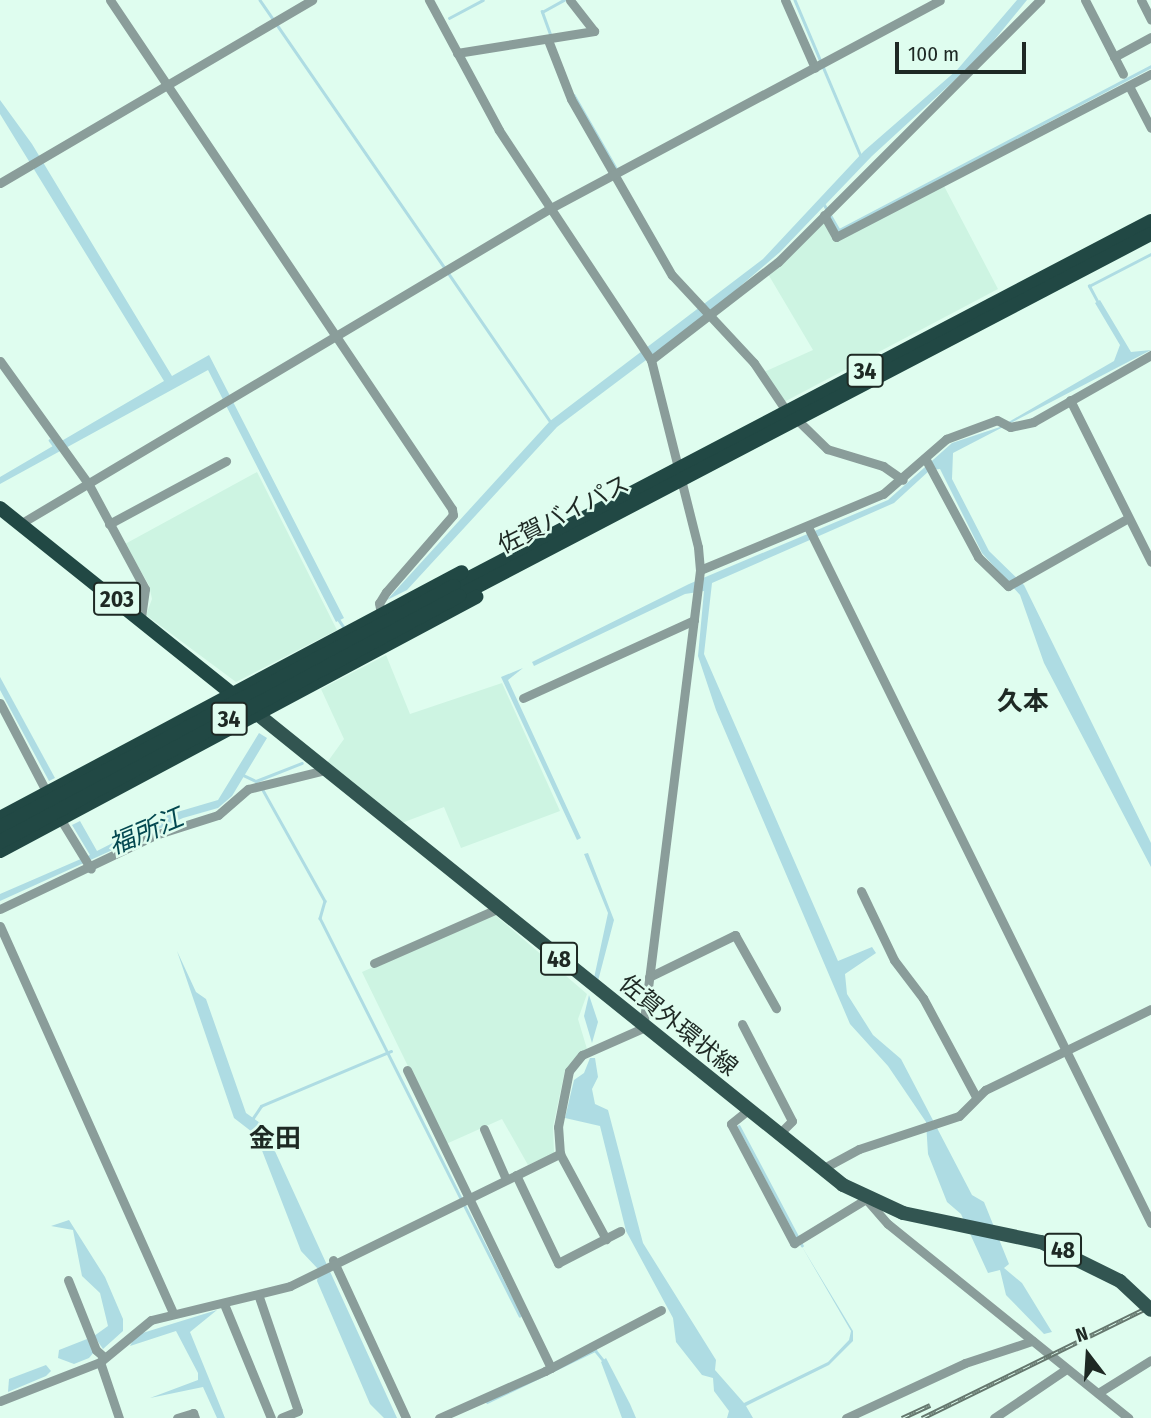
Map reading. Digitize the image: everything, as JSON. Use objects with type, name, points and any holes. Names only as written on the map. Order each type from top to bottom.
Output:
[{"type":"highway","name":"佐賀バイパス","points":[[0,827],[793,415],[1151,221]]},
{"type":"highway","name":"佐賀バイパス","points":[[793,415],[1151,234]]},
{"type":"highway","name":"203","points":[[0,508],[141,618],[256,713]]},
{"type":"highway","name":"34","points":[[232,694],[381,613],[549,527],[581,525]]},
{"type":"highway","name":"34","points":[[256,713],[558,553],[581,525]]},
{"type":"highway","name":"佐賀バイパス","points":[[0,842],[456,591]]},
{"type":"highway","points":[[0,818],[232,694]]},
{"type":"highway","points":[[0,851],[256,713]]},
{"type":"main road","name":"佐賀外環状線","points":[[256,713],[643,1028],[822,1169],[866,1199],[958,1227],[1001,1233],[1075,1255],[1120,1281],[1151,1310]]},
{"type":"street","points":[[110,0],[452,509],[453,515],[379,603],[381,613]]},
{"type":"street","points":[[0,183],[312,0]]},
{"type":"street","points":[[429,0],[457,53],[549,209],[651,360],[679,475],[699,574],[643,1028],[582,1055],[569,1072],[558,1127],[560,1154],[606,1238]]},
{"type":"street","points":[[457,53],[594,32],[570,0]]},
{"type":"street","points":[[785,0],[815,68]]},
{"type":"street","points":[[20,524],[549,209],[940,0]]},
{"type":"street","points":[[651,360],[710,317],[828,212],[1040,0]]},
{"type":"street","points":[[1084,0],[1123,74]]},
{"type":"street","points":[[1140,0],[1151,20]]},
{"type":"street","points":[[1114,57],[1151,37]]},
{"type":"street","points":[[552,40],[571,99],[646,237],[699,306],[754,363],[793,415],[827,449],[883,466],[903,480]]},
{"type":"street","points":[[828,212],[836,237],[1151,74]]},
{"type":"street","points":[[1129,86],[1151,128]]},
{"type":"street","points":[[699,574],[811,533],[903,480],[946,439],[1007,424],[1070,400],[1151,355]]},
{"type":"street","points":[[0,361],[63,444],[89,485],[145,589],[141,618]]},
{"type":"street","points":[[1070,400],[1151,562]]},
{"type":"street","points":[[927,460],[978,558],[1007,586],[1128,518]]},
{"type":"street","points":[[109,524],[226,461]]},
{"type":"street","points":[[811,533],[1151,1223]]},
{"type":"street","points":[[523,698],[694,620]]},
{"type":"street","points":[[0,703],[47,793]]},
{"type":"street","points":[[0,909],[91,869],[155,835],[218,815],[248,789],[325,770]]},
{"type":"street","points":[[61,820],[91,869]]},
{"type":"street","points":[[861,891],[894,960],[923,998],[976,1097]]},
{"type":"street","points":[[374,963],[496,909]]},
{"type":"street","points":[[0,926],[173,1313]]},
{"type":"street","points":[[649,977],[735,935],[776,1008]]},
{"type":"street","points":[[822,1169],[859,1149],[941,1123],[969,1110],[976,1097],[1151,1009]]},
{"type":"street","points":[[742,1024],[793,1121],[778,1135]]},
{"type":"street","points":[[407,1070],[548,1370]]},
{"type":"street","points":[[748,1111],[732,1124],[799,1241],[866,1199],[888,1224],[1032,1340],[1065,1370],[1128,1418]]},
{"type":"street","points":[[484,1129],[506,1179]]},
{"type":"street","points":[[0,1401],[102,1359],[137,1327],[173,1313],[259,1297],[560,1154]]},
{"type":"street","points":[[516,1175],[558,1263],[620,1231]]},
{"type":"street","points":[[331,1262],[405,1418]]},
{"type":"street","points":[[68,1280],[102,1359],[119,1418]]},
{"type":"street","points":[[259,1297],[298,1411],[281,1418]]},
{"type":"street","points":[[224,1304],[271,1418]]},
{"type":"street","points":[[439,1418],[548,1370],[661,1310]]},
{"type":"street","points":[[846,1418],[965,1363],[1032,1340]]},
{"type":"street","points":[[1098,1393],[1151,1360]]},
{"type":"street","points":[[994,1418],[1065,1370]]},
{"type":"street","points":[[177,1418],[193,1413],[195,1418]]},
{"type":"shaded area","points":[[944,186],[998,289],[784,402],[764,372],[813,350],[768,274],[824,220],[835,240]]},
{"type":"shaded area","points":[[257,472],[337,630],[236,682],[146,615],[152,599],[149,585],[125,544]]},
{"type":"shaded area","points":[[386,655],[410,714],[502,683],[560,811],[461,848],[444,807],[399,824],[326,764],[344,739],[321,689]]},
{"type":"shaded area","points":[[494,914],[587,994],[578,1019],[587,1049],[565,1070],[553,1127],[554,1153],[528,1165],[502,1119],[446,1144],[362,972]]},
{"type":"water","points":[[1017,0],[1027,0],[982,55],[872,156],[780,252],[714,309],[557,427],[407,590],[387,600],[550,421],[763,259],[864,151],[957,70]]},
{"type":"water","points":[[0,100],[32,144],[172,376],[209,355],[344,618],[336,622],[208,370],[0,484],[0,477],[164,381],[0,114]]},
{"type":"water","points":[[1100,300],[1131,352],[1151,350],[953,453],[952,479],[989,551],[1024,585],[1151,843],[1151,867],[1044,663],[1020,595],[982,553],[940,469],[930,470],[894,503],[712,583],[704,654],[838,961],[872,947],[876,953],[845,974],[847,994],[873,1035],[901,1059],[972,1195],[984,1202],[1009,1264],[1004,1268],[1022,1283],[1052,1332],[1044,1334],[1006,1295],[1000,1270],[988,1273],[961,1214],[947,1202],[928,1154],[926,1122],[888,1066],[850,1024],[716,710],[698,656],[704,591],[685,594],[534,666],[532,662],[689,584],[888,500],[952,443],[1000,427],[1114,361],[1120,345],[1095,303]]},
{"type":"water","points":[[523,668],[508,680],[581,838],[577,840],[501,677]]},
{"type":"water","points":[[0,677],[55,778],[49,781],[0,690]]},
{"type":"water","name":"福所江","points":[[259,733],[267,738],[232,796],[218,808],[183,818],[0,901],[0,894],[90,855],[72,825],[80,821],[97,851],[167,815],[218,800]]},
{"type":"water","points":[[588,853],[614,920],[598,981],[594,978],[608,913],[584,854]]},
{"type":"water","points":[[177,951],[196,992],[206,999],[246,1113],[263,1125],[397,1418],[384,1418],[370,1404],[317,1281],[319,1270],[301,1251],[256,1135],[234,1118]]},
{"type":"water","points":[[589,995],[598,1022],[592,1043],[584,1016]]},
{"type":"water","points":[[590,1058],[595,1058],[598,1077],[592,1089],[595,1104],[608,1110],[643,1243],[716,1360],[715,1370],[744,1403],[828,1362],[849,1340],[851,1331],[801,1245],[853,1331],[853,1341],[829,1365],[746,1406],[753,1418],[727,1418],[729,1411],[714,1391],[713,1378],[702,1375],[676,1342],[673,1318],[626,1231],[600,1126],[565,1118],[574,1080],[584,1073]]},
{"type":"water","points":[[69,1220],[105,1277],[123,1319],[123,1331],[103,1349],[94,1336],[108,1326],[100,1293],[82,1276],[73,1230],[51,1226]]},
{"type":"water","points":[[217,1310],[190,1332],[225,1418],[217,1418],[203,1387],[150,1398],[198,1380],[198,1373],[176,1331],[130,1346],[136,1335]]},
{"type":"water","points":[[87,1339],[94,1352],[89,1358],[74,1364],[58,1358],[59,1350]]},
{"type":"water","points":[[606,1358],[636,1418],[622,1418],[601,1362]]},
{"type":"water","points":[[46,1365],[51,1371],[46,1376],[8,1392],[9,1379]]},
{"type":"waterway","points":[[260,0],[445,268]]},
{"type":"waterway","points":[[449,18],[483,0]]},
{"type":"waterway","points":[[551,37],[542,12],[564,0]]},
{"type":"waterway","points":[[795,0],[861,156]]},
{"type":"waterway","points":[[824,204],[839,230],[1151,66]]},
{"type":"waterway","points":[[574,95],[616,168]]},
{"type":"waterway","points":[[1097,301],[1089,286],[1151,254]]},
{"type":"waterway","points":[[449,274],[550,421]]},
{"type":"waterway","points":[[50,440],[55,447]]},
{"type":"waterway","points":[[339,620],[343,626]]},
{"type":"waterway","points":[[243,775],[256,781],[302,763]]},
{"type":"waterway","points":[[263,790],[325,901],[320,918],[520,1315]]},
{"type":"waterway","points":[[253,1118],[261,1106],[391,1051]]},
{"type":"waterway","points":[[739,1126],[802,1245]]},
{"type":"waterway","points":[[487,1402],[595,1350],[603,1360]]},
{"type":"railway","points":[[922,1418],[1151,1306]]},
{"type":"railway","points":[[902,1418],[930,1405]]},
{"type":"district","name":"久本","points":[[1023,702]]},
{"type":"district","name":"金田","points":[[275,1139]]}]
